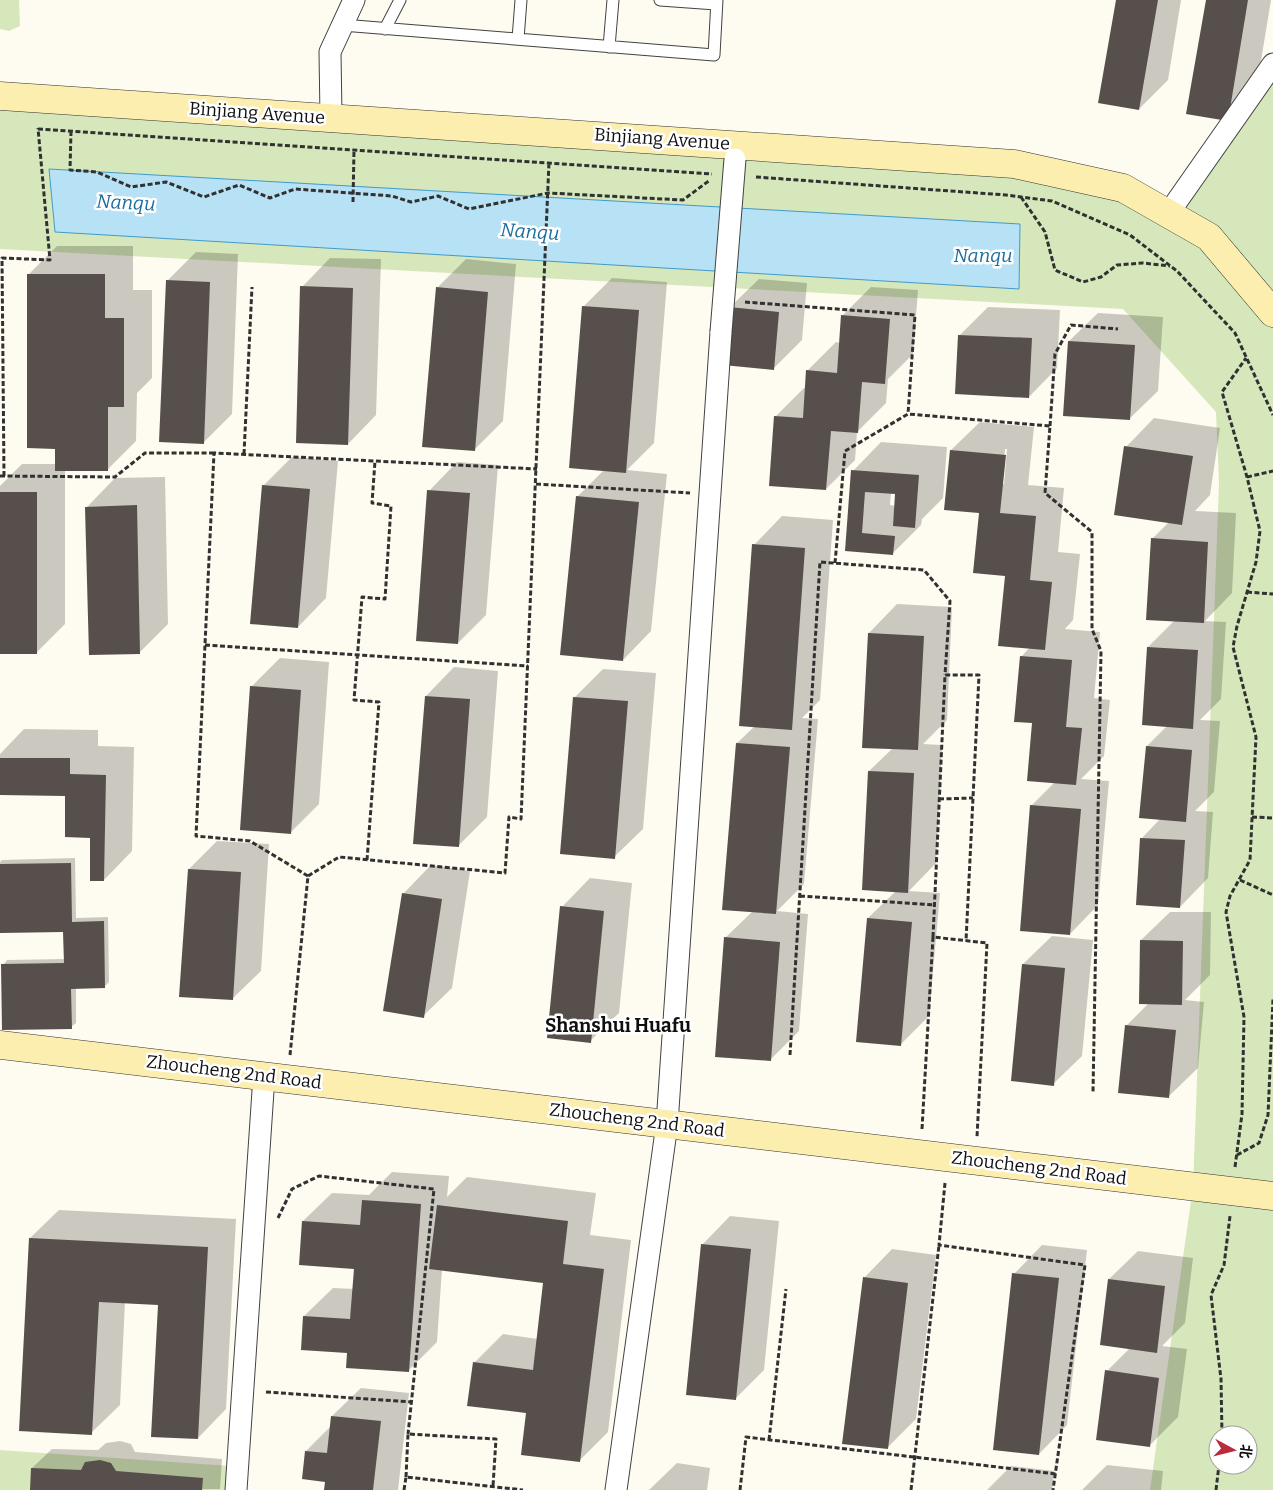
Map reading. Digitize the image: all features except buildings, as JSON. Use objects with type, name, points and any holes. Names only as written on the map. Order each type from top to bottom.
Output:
[{"type":"street","points":[[331,118],[330,52],[354,0]]},
{"type":"street","points":[[1168,214],[1273,64]]},
{"type":"street","name":"Binjiang Avenue","points":[[0,96],[550,132],[736,152],[1014,164],[1123,188],[1210,238],[1273,313]]},
{"type":"street","points":[[616,1490],[667,1124],[721,332],[736,152]]},
{"type":"street","name":"Zhoucheng 2nd Road","points":[[0,1045],[1273,1196]]},
{"type":"street","points":[[236,1490],[276,1077]]},
{"type":"lane","points":[[385,29],[400,0]]},
{"type":"lane","points":[[518,39],[521,0]]},
{"type":"lane","points":[[609,47],[613,0]]},
{"type":"lane","points":[[342,26],[714,55],[716,2],[660,0]]},
{"type":"path","points":[[35,98],[50,260],[2,258],[2,476],[115,477],[145,453],[244,454],[537,469]]},
{"type":"path","points":[[38,129],[71,131],[354,150],[549,162],[719,174],[683,200],[548,193],[469,209],[438,196],[411,202],[392,196],[295,189],[270,198],[239,185],[204,197],[166,182],[131,187],[97,172],[70,170],[71,131]]},
{"type":"path","points":[[276,1077],[308,876],[339,857],[505,873],[509,817],[522,818],[550,132]]},
{"type":"path","points":[[353,202],[354,150]]},
{"type":"path","points":[[748,176],[1052,201],[1130,235],[1170,266],[1235,333],[1273,415]]},
{"type":"path","points":[[1021,197],[1045,232],[1055,270],[1083,282],[1101,277],[1117,265],[1170,266]]},
{"type":"path","points":[[244,454],[252,287]]},
{"type":"path","points":[[724,301],[915,315],[908,414]]},
{"type":"path","points":[[1092,1092],[1101,651],[1092,629],[1092,532],[1045,494],[1055,354],[1071,325],[1118,329]]},
{"type":"path","points":[[1222,1425],[1221,1379],[1211,1295],[1224,1265],[1242,1114],[1244,1017],[1226,912],[1230,896],[1250,860],[1256,738],[1233,646],[1256,562],[1260,531],[1247,477],[1222,392],[1246,358]]},
{"type":"path","points":[[835,563],[845,450],[908,414],[1050,426]]},
{"type":"path","points":[[214,453],[196,836],[250,841],[308,876]]},
{"type":"path","points":[[367,860],[379,702],[354,700],[362,597],[385,599],[391,506],[372,503],[376,461]]},
{"type":"path","points":[[1247,477],[1273,471]]},
{"type":"path","points":[[536,484],[710,494]]},
{"type":"path","points":[[790,1055],[820,562],[924,570],[950,602],[920,1154]]},
{"type":"path","points":[[1247,592],[1273,594]]},
{"type":"path","points":[[205,645],[528,666]]},
{"type":"path","points":[[945,674],[978,675],[966,941]]},
{"type":"path","points":[[940,799],[973,798]]},
{"type":"path","points":[[1252,817],[1273,818]]},
{"type":"path","points":[[1240,880],[1273,895]]},
{"type":"path","points":[[800,896],[935,905]]},
{"type":"path","points":[[933,938],[986,943],[975,1161]]},
{"type":"path","points":[[1237,1155],[1259,1143],[1268,1115],[1273,999]]},
{"type":"path","points":[[911,1490],[948,1157]]},
{"type":"path","points":[[277,1226],[278,1217],[292,1188],[319,1176],[434,1189],[408,1434],[404,1490]]},
{"type":"path","points":[[939,1245],[1085,1265],[1054,1490]]},
{"type":"path","points":[[768,1440],[786,1289]]},
{"type":"path","points":[[266,1402],[267,1382]]},
{"type":"path","points":[[266,1392],[412,1402]]},
{"type":"path","points":[[408,1434],[496,1440],[493,1486]]},
{"type":"path","points":[[740,1490],[746,1437],[1056,1474]]},
{"type":"path","points":[[1216,1490],[1218,1475]]},
{"type":"path","points":[[406,1477],[522,1490]]},
{"type":"green space","points":[[0,0],[19,0],[20,26],[9,31],[0,29]]},
{"type":"green space","points":[[1273,64],[1273,1490],[1150,1490],[1193,1187],[1219,483],[1216,412],[1123,309],[0,249],[0,96],[1014,164],[1168,214]]},
{"type":"green space","points":[[0,1450],[230,1466],[228,1490],[0,1490]]},
{"type":"water","name":"Nanqu","points":[[49,169],[1020,224],[1019,289],[55,232]]},
{"type":"district","name":"Shanshui Huafu","points":[[618,1025]]}]
